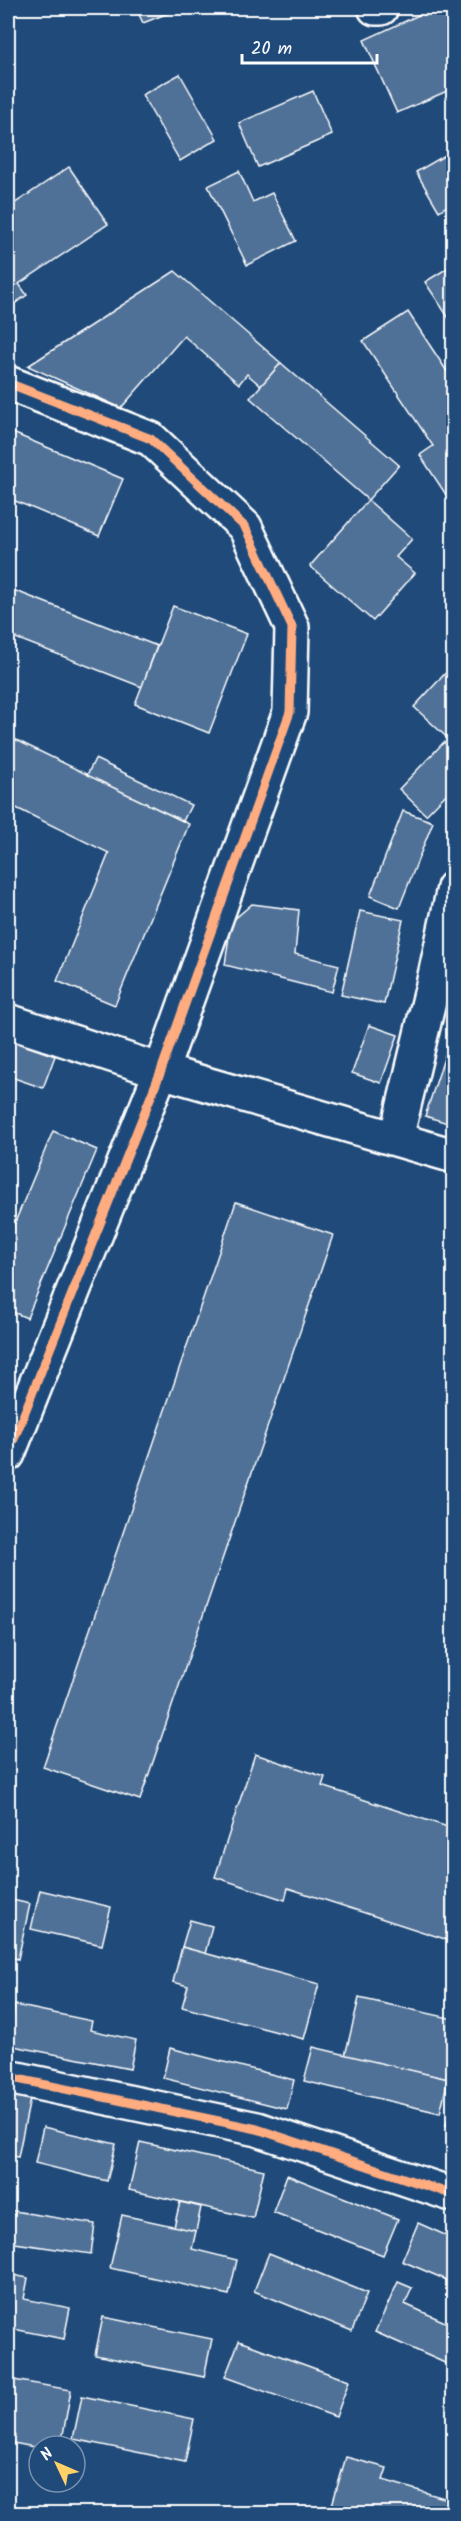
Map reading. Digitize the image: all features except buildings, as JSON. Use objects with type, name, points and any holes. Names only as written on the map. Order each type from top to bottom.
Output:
[{"type":"street","points":[[375,8],[381,8]]},
{"type":"street","points":[[8,383],[151,439],[245,527],[292,627],[290,712],[161,1071],[8,1454]]},
{"type":"street","points":[[396,1138],[433,985],[453,888]]},
{"type":"street","points":[[8,1021],[161,1071],[453,1155]]},
{"type":"street","points":[[8,2078],[257,2129],[453,2194]]},
{"type":"cycle path","points":[[8,383],[151,439],[245,527],[292,627],[290,712],[161,1071],[8,1454]]},
{"type":"cycle path","points":[[8,2077],[257,2129],[454,2195]]}]
